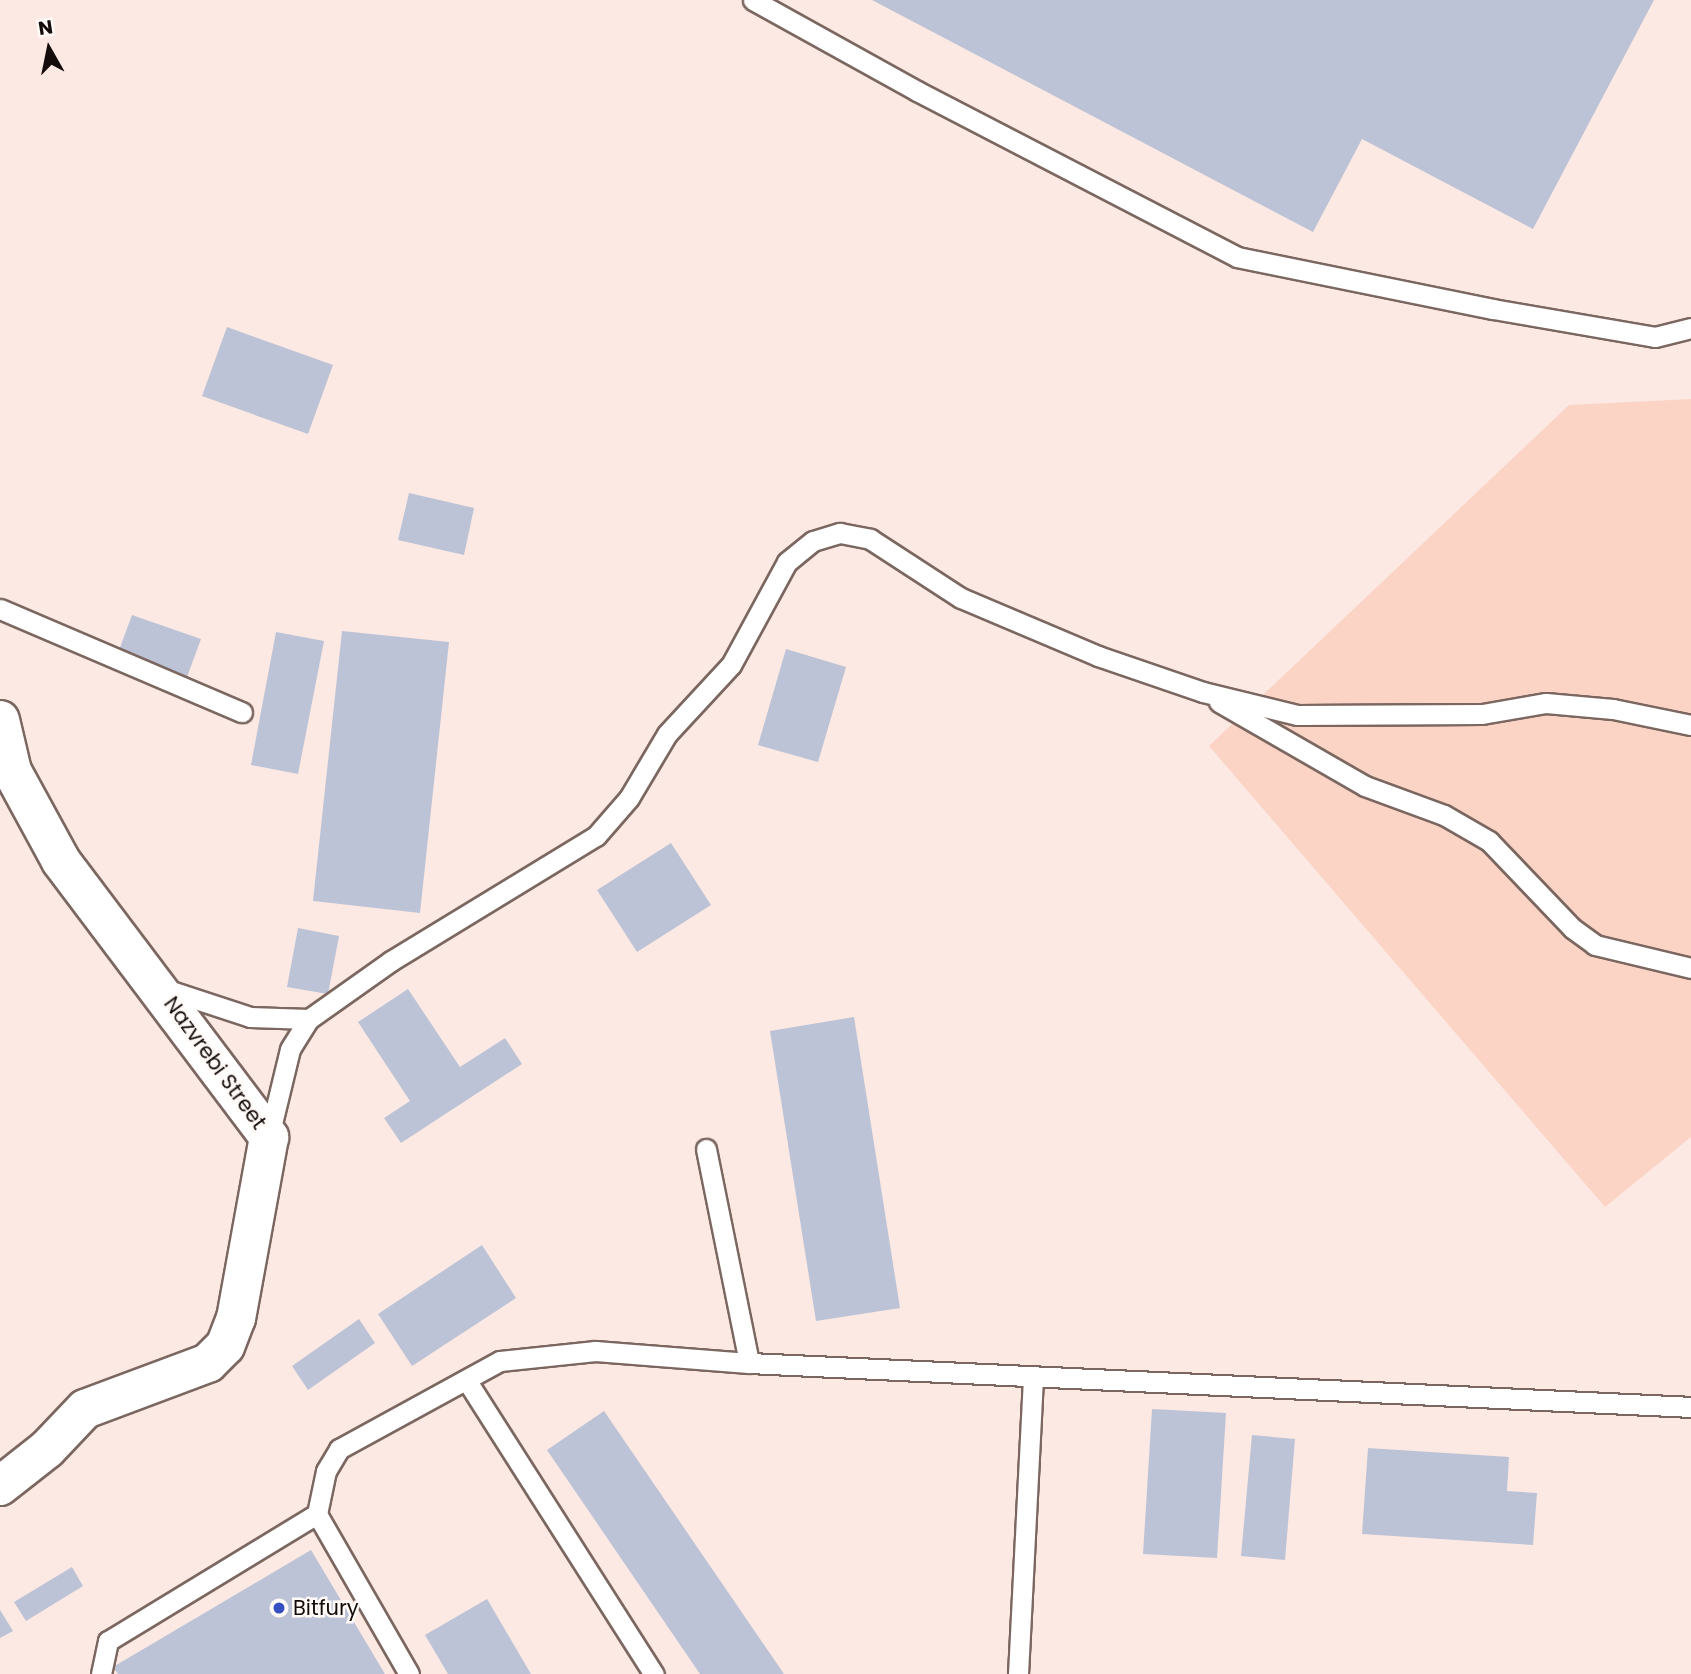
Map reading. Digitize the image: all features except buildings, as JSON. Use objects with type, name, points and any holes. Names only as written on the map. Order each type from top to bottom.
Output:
[{"type":"street","name":"Nazvrebi Street","points":[[0,720],[12,771],[61,861],[161,988],[269,1137],[236,1318],[225,1346],[208,1363],[85,1409],[47,1448],[0,1486]]},
{"type":"lane","points":[[754,0],[917,91],[1237,257],[1493,309],[1655,337],[1691,328]]},
{"type":"lane","points":[[269,1137],[290,1049],[309,1019],[391,961],[596,836],[629,798],[667,734],[731,665],[787,562],[813,541],[840,533],[870,539],[961,598],[1098,656],[1203,692],[1297,715],[1482,714],[1546,704],[1613,709],[1691,725]]},
{"type":"lane","points":[[0,609],[242,712]]},
{"type":"lane","points":[[1203,692],[1365,786],[1444,815],[1489,841],[1572,928],[1595,945],[1691,968]]},
{"type":"lane","points":[[161,988],[250,1017],[309,1019]]},
{"type":"lane","points":[[706,1149],[749,1363]]},
{"type":"lane","points":[[409,1674],[317,1514],[326,1471],[339,1449],[500,1361],[596,1351],[749,1363],[1691,1407]]},
{"type":"lane","points":[[1018,1674],[1033,1377]]},
{"type":"lane","points":[[467,1381],[654,1674]]},
{"type":"lane","points":[[101,1674],[108,1641],[317,1514]]},
{"type":"shaded area","points":[[1691,399],[1691,1137],[1605,1207],[1209,746],[1569,405]]},
{"type":"place","name":"Bitfury","points":[[279,1608]]}]
